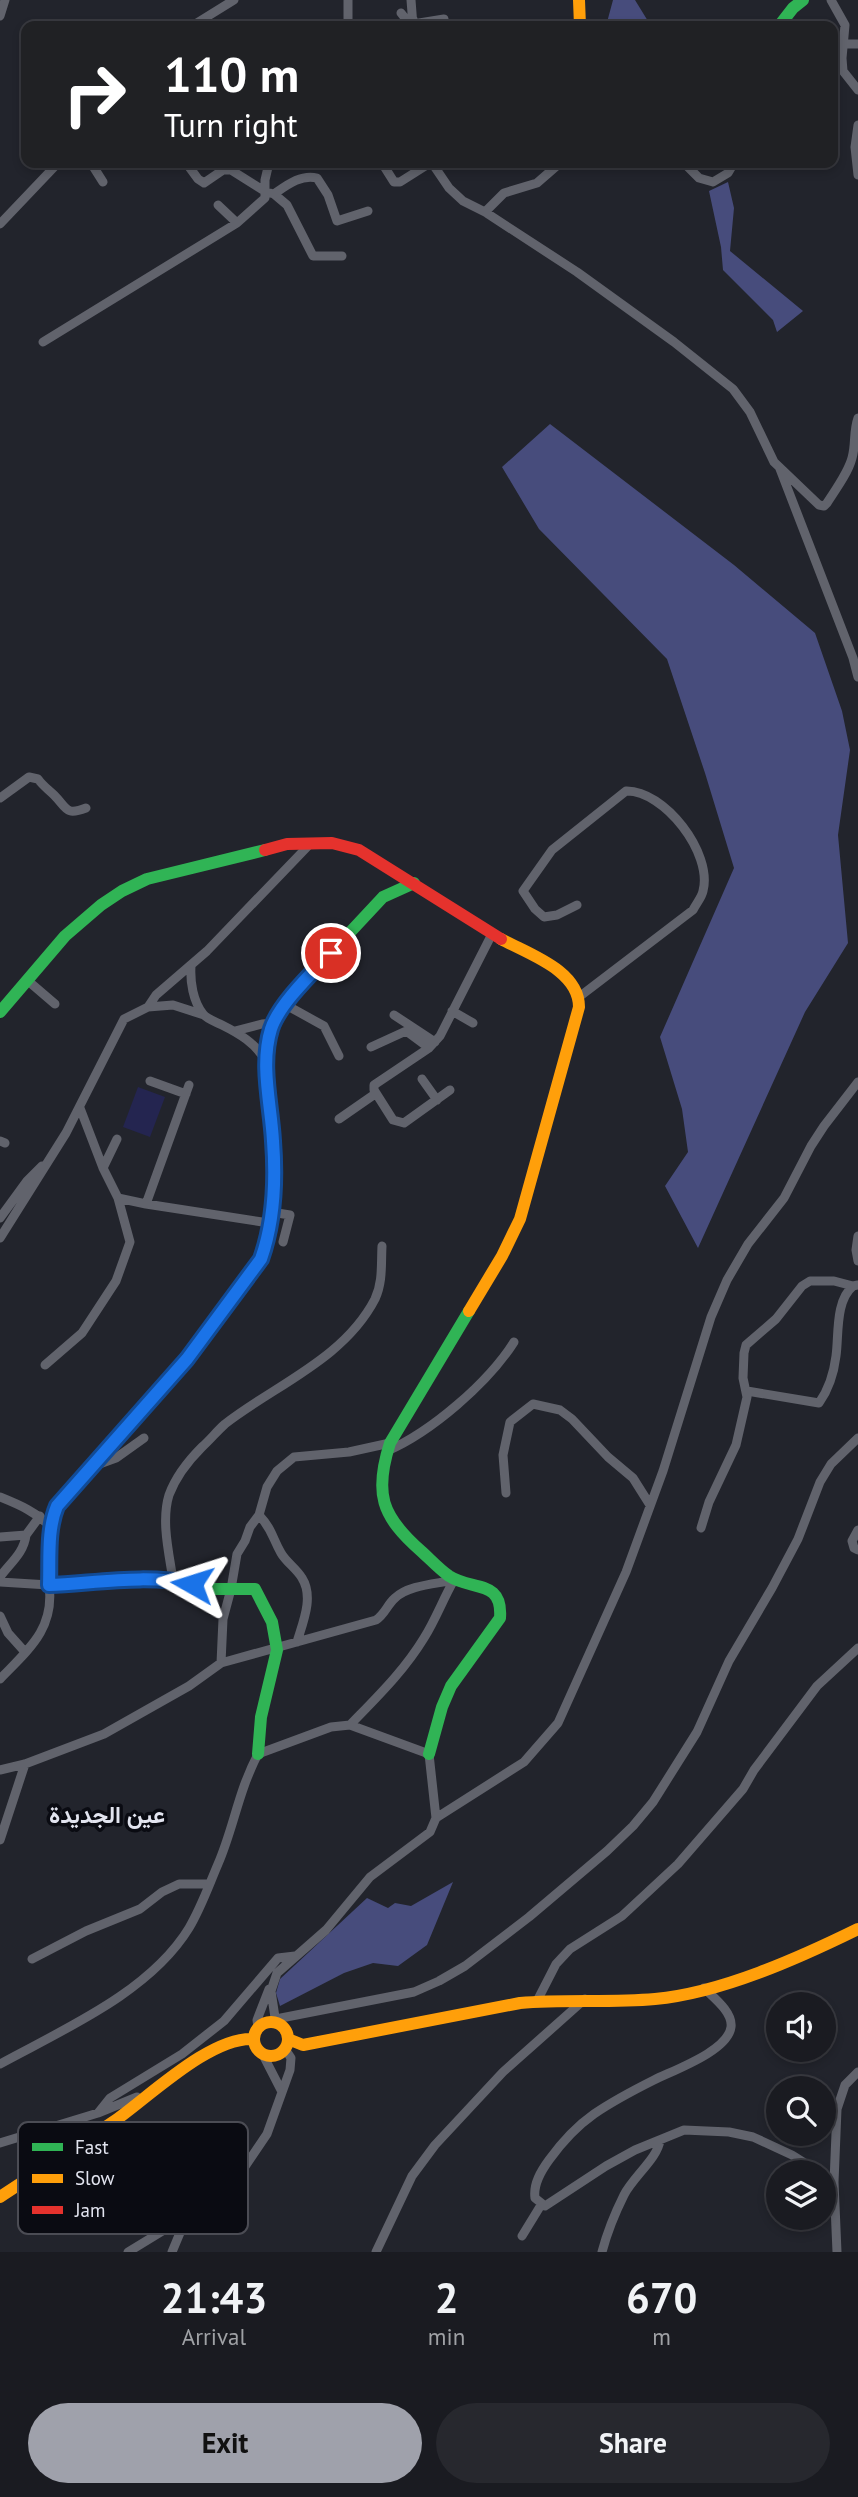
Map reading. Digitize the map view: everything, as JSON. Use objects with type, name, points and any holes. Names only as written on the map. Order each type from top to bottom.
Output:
[{"type":"street","points":[[0,4],[5,0]]},
{"type":"street","points":[[0,16],[5,0]]},
{"type":"street","points":[[211,14],[213,0]]},
{"type":"street","points":[[199,21],[234,0]]},
{"type":"street","points":[[348,0],[348,21]]},
{"type":"street","points":[[411,0],[413,21]]},
{"type":"street","points":[[579,0],[580,21]]},
{"type":"street","points":[[783,21],[803,0]]},
{"type":"street","points":[[831,0],[845,25],[842,66],[850,82],[858,90]]},
{"type":"street","points":[[401,13],[410,21]]},
{"type":"street","points":[[428,21],[444,19]]},
{"type":"street","points":[[843,44],[858,44]]},
{"type":"street","points":[[838,69],[842,66]]},
{"type":"street","points":[[858,125],[855,147],[858,175]]},
{"type":"street","points":[[0,224],[53,168]]},
{"type":"street","points":[[95,168],[103,182]]},
{"type":"street","points":[[190,168],[204,183],[223,170],[231,170],[287,205],[313,256],[342,256]]},
{"type":"street","points":[[268,168],[265,180],[270,193]]},
{"type":"street","points":[[386,168],[394,182],[400,182],[423,168]]},
{"type":"street","points":[[435,168],[455,194],[578,272],[733,389],[750,412],[766,449],[780,467],[824,506],[852,462],[853,437],[858,418]]},
{"type":"street","points":[[485,212],[504,193],[537,183],[554,168]]},
{"type":"street","points":[[689,168],[699,178],[713,182],[728,173],[731,168]]},
{"type":"street","points":[[43,342],[237,223],[270,193],[300,178],[317,178],[337,220],[368,211]]},
{"type":"street","points":[[218,205],[237,223]]},
{"type":"street","points":[[780,467],[858,677]]},
{"type":"street","points":[[0,798],[29,777],[38,779],[45,790],[53,794],[68,811],[86,808]]},
{"type":"street","points":[[577,905],[544,918],[523,891],[552,850],[626,791],[643,793],[676,818],[693,839],[699,855],[704,890],[693,910],[579,997]]},
{"type":"street","points":[[0,1012],[69,929],[131,885],[287,844],[332,843],[359,850],[492,934],[558,970],[568,979],[579,997],[579,1007],[520,1219],[502,1256],[389,1447],[379,1488],[382,1503],[392,1521],[454,1580]]},
{"type":"street","points":[[148,1007],[156,995],[191,966],[309,845]]},
{"type":"street","points":[[0,1679],[37,1641],[43,1629],[51,1598],[49,1585],[52,1528],[57,1506],[187,1359],[261,1259],[273,1195],[273,1142],[265,1060],[274,1023],[286,1005],[383,897],[414,883]]},
{"type":"street","points":[[450,1090],[404,1122],[393,1120],[375,1094],[374,1085],[432,1045],[492,934]]},
{"type":"street","points":[[191,966],[190,978],[194,994],[204,1015]]},
{"type":"street","points":[[27,980],[55,1004]]},
{"type":"street","points":[[0,1238],[80,1108],[124,1019],[148,1007],[173,1005],[204,1015],[235,1031],[257,1047],[265,1060]]},
{"type":"street","points":[[286,1005],[324,1026],[339,1056]]},
{"type":"street","points":[[452,1011],[472,1023]]},
{"type":"street","points":[[394,1015],[432,1045]]},
{"type":"street","points":[[235,1031],[274,1023]]},
{"type":"street","points":[[371,1047],[406,1031],[432,1045]]},
{"type":"street","points":[[422,1079],[437,1100]]},
{"type":"street","points":[[146,1205],[187,1090],[150,1081]]},
{"type":"street","points":[[436,1818],[524,1762],[558,1723],[626,1572],[663,1471],[711,1317],[727,1280],[748,1244],[784,1198],[817,1136],[858,1082]]},
{"type":"street","points":[[339,1119],[375,1094]]},
{"type":"street","points":[[45,1365],[82,1334],[116,1281],[130,1242],[118,1198],[103,1168],[80,1108]]},
{"type":"street","points":[[103,1168],[117,1139]]},
{"type":"street","points":[[0,1218],[27,1181],[51,1158]]},
{"type":"street","points":[[118,1198],[146,1205],[270,1218],[290,1215],[284,1242]]},
{"type":"street","points":[[858,1236],[858,1261]]},
{"type":"street","points":[[173,1580],[166,1522],[168,1497],[177,1478],[188,1462],[223,1425],[320,1360],[362,1319],[376,1297],[381,1279],[382,1246]]},
{"type":"street","points":[[701,1528],[709,1502],[736,1445],[747,1391],[743,1378],[746,1345],[776,1319],[802,1286],[818,1280],[855,1285]]},
{"type":"street","points":[[747,1391],[819,1403],[827,1392],[836,1358],[843,1303],[847,1291],[855,1285]]},
{"type":"street","points":[[222,1663],[223,1619],[237,1554],[250,1527],[260,1515],[267,1487],[277,1471],[294,1457],[403,1444],[448,1411],[484,1379],[514,1342]]},
{"type":"street","points":[[506,1493],[503,1455],[510,1422],[533,1405],[543,1405],[560,1410],[572,1419],[608,1457],[633,1478],[650,1505]]},
{"type":"street","points":[[94,1466],[116,1458],[144,1438]]},
{"type":"street","points":[[113,2122],[152,2091],[224,2043],[256,2033],[268,2022],[414,1992],[439,1981],[529,1917],[607,1851],[653,1802],[697,1732],[729,1661],[798,1539],[820,1482],[831,1464],[858,1438]]},
{"type":"street","points":[[0,1497],[29,1508],[52,1528]]},
{"type":"street","points":[[260,1515],[271,1528],[279,1549],[307,1590],[307,1604],[297,1642]]},
{"type":"street","points":[[0,2064],[117,1998],[172,1951],[189,1927],[225,1846],[244,1780],[258,1754],[261,1717],[275,1667],[276,1647],[272,1622],[259,1594],[250,1588],[215,1589],[173,1580],[49,1585],[0,1580],[11,1560],[20,1553],[26,1535],[40,1516]]},
{"type":"street","points":[[858,1530],[852,1541],[853,1548],[858,1550]]},
{"type":"street","points":[[0,1537],[26,1535]]},
{"type":"street","points":[[351,1725],[398,1676],[414,1654],[454,1580]]},
{"type":"street","points":[[0,1770],[25,1764],[104,1734],[189,1686],[222,1663],[376,1620],[396,1597],[405,1591],[454,1580],[473,1582],[496,1595],[502,1611],[451,1686],[442,1707],[429,1754],[436,1818],[430,1832],[370,1877],[326,1930],[277,1973],[273,1981],[257,2020],[256,2033],[258,2049],[281,2090]]},
{"type":"street","points":[[0,1616],[8,1633],[25,1652]]},
{"type":"street","points":[[537,2001],[556,1964],[570,1949],[622,1916],[678,1864],[743,1789],[754,1770],[817,1686],[858,1648]]},
{"type":"street","points":[[258,1754],[320,1731],[351,1725],[429,1754]]},
{"type":"street","points":[[0,1840],[25,1764]]},
{"type":"street","points":[[32,1959],[86,1931],[140,1909],[162,1892],[178,1884],[209,1884]]},
{"type":"street","points":[[262,2053],[271,2056],[286,2044],[303,2045],[463,2012],[537,2001],[655,1999],[704,1988],[794,1958],[858,1929]]},
{"type":"street","points":[[98,2113],[110,2098],[182,2054],[224,2021],[278,1958],[295,1956]]},
{"type":"street","points":[[248,2162],[267,2134],[292,2065],[284,2027],[276,2021],[271,1991],[273,1981]]},
{"type":"street","points":[[541,2205],[534,2194],[538,2178],[574,2131],[624,2096],[699,2059],[728,2036],[731,2028],[728,2015],[704,1988]]},
{"type":"street","points":[[376,2252],[412,2176],[435,2145],[503,2072],[585,1999]]},
{"type":"street","points":[[835,2160],[840,2096],[845,2085],[858,2072]]},
{"type":"street","points":[[69,2122],[152,2091]]},
{"type":"street","points":[[541,2205],[551,2203],[571,2187],[606,2166],[684,2130],[729,2132],[753,2137],[798,2160]]},
{"type":"street","points":[[0,2143],[18,2137]]},
{"type":"street","points":[[602,2252],[624,2195],[635,2176],[657,2152],[660,2140]]},
{"type":"street","points":[[0,2197],[18,2185]]},
{"type":"street","points":[[522,2236],[541,2205]]},
{"type":"street","points":[[836,2229],[837,2252]]},
{"type":"street","points":[[128,2252],[158,2234]]},
{"type":"street","points":[[172,2252],[180,2234]]},
{"type":"shaded area","points":[[613,0],[635,0],[648,21],[607,21]]},
{"type":"shaded area","points":[[728,182],[734,208],[730,251],[803,311],[777,332],[773,320],[723,270],[709,191]]},
{"type":"shaded area","points":[[550,424],[734,565],[815,633],[842,711],[850,750],[838,835],[848,943],[805,1012],[698,1248],[665,1186],[688,1152],[682,1109],[660,1037],[734,868],[667,659],[539,529],[502,467]]},
{"type":"shaded area","points":[[138,1087],[165,1097],[150,1137],[123,1127]]},
{"type":"shaded area","points":[[453,1882],[427,1945],[398,1966],[373,1963],[344,1973],[280,2006],[276,1993],[280,1979],[367,1898],[388,1908],[395,1903],[411,1906]]},
{"type":"traffic: fast","points":[[783,21],[803,0]]},
{"type":"traffic: fast","points":[[0,1012],[65,936],[122,891],[147,879],[265,850]]},
{"type":"traffic: fast","points":[[313,972],[383,897],[414,883]]},
{"type":"traffic: fast","points":[[429,1754],[451,1686],[500,1618],[500,1606],[497,1597],[491,1592],[449,1576],[397,1526],[384,1503],[382,1476],[390,1443],[469,1311]]},
{"type":"traffic: fast","points":[[83,1476],[57,1506],[52,1528],[49,1585],[173,1580],[215,1589],[255,1589],[272,1622],[277,1650],[261,1717],[258,1754]]},
{"type":"traffic: slow","points":[[579,0],[580,21]]},
{"type":"traffic: slow","points":[[469,1311],[502,1256],[520,1219],[579,1007],[577,994],[561,973],[538,957],[501,939]]},
{"type":"traffic: slow","points":[[83,1476],[187,1359],[261,1259],[269,1231],[274,1186],[266,1070],[268,1042],[271,1028],[279,1013],[313,972]]},
{"type":"traffic: slow","points":[[288,2039],[303,2045],[520,2003],[655,1999],[706,1990],[759,1973],[858,1929]]},
{"type":"traffic: slow","points":[[271,2022],[283,2027],[288,2039],[283,2051],[271,2056],[259,2051],[254,2039],[259,2027],[271,2022]]},
{"type":"traffic: slow","points":[[113,2122],[199,2058],[218,2047],[254,2039]]},
{"type":"traffic: slow","points":[[0,2197],[18,2185]]},
{"type":"traffic: jam","points":[[265,850],[287,844],[332,843],[359,850],[501,939]]},
{"type":"district","name":"عين الجديدة","points":[[107,1815]]},
{"type":"route","points":[[192,1584],[173,1580],[139,1580],[49,1585],[55,1513],[57,1506],[187,1359],[261,1259],[266,1245],[273,1195],[273,1142],[265,1060],[271,1028],[277,1016],[331,953]]}]
